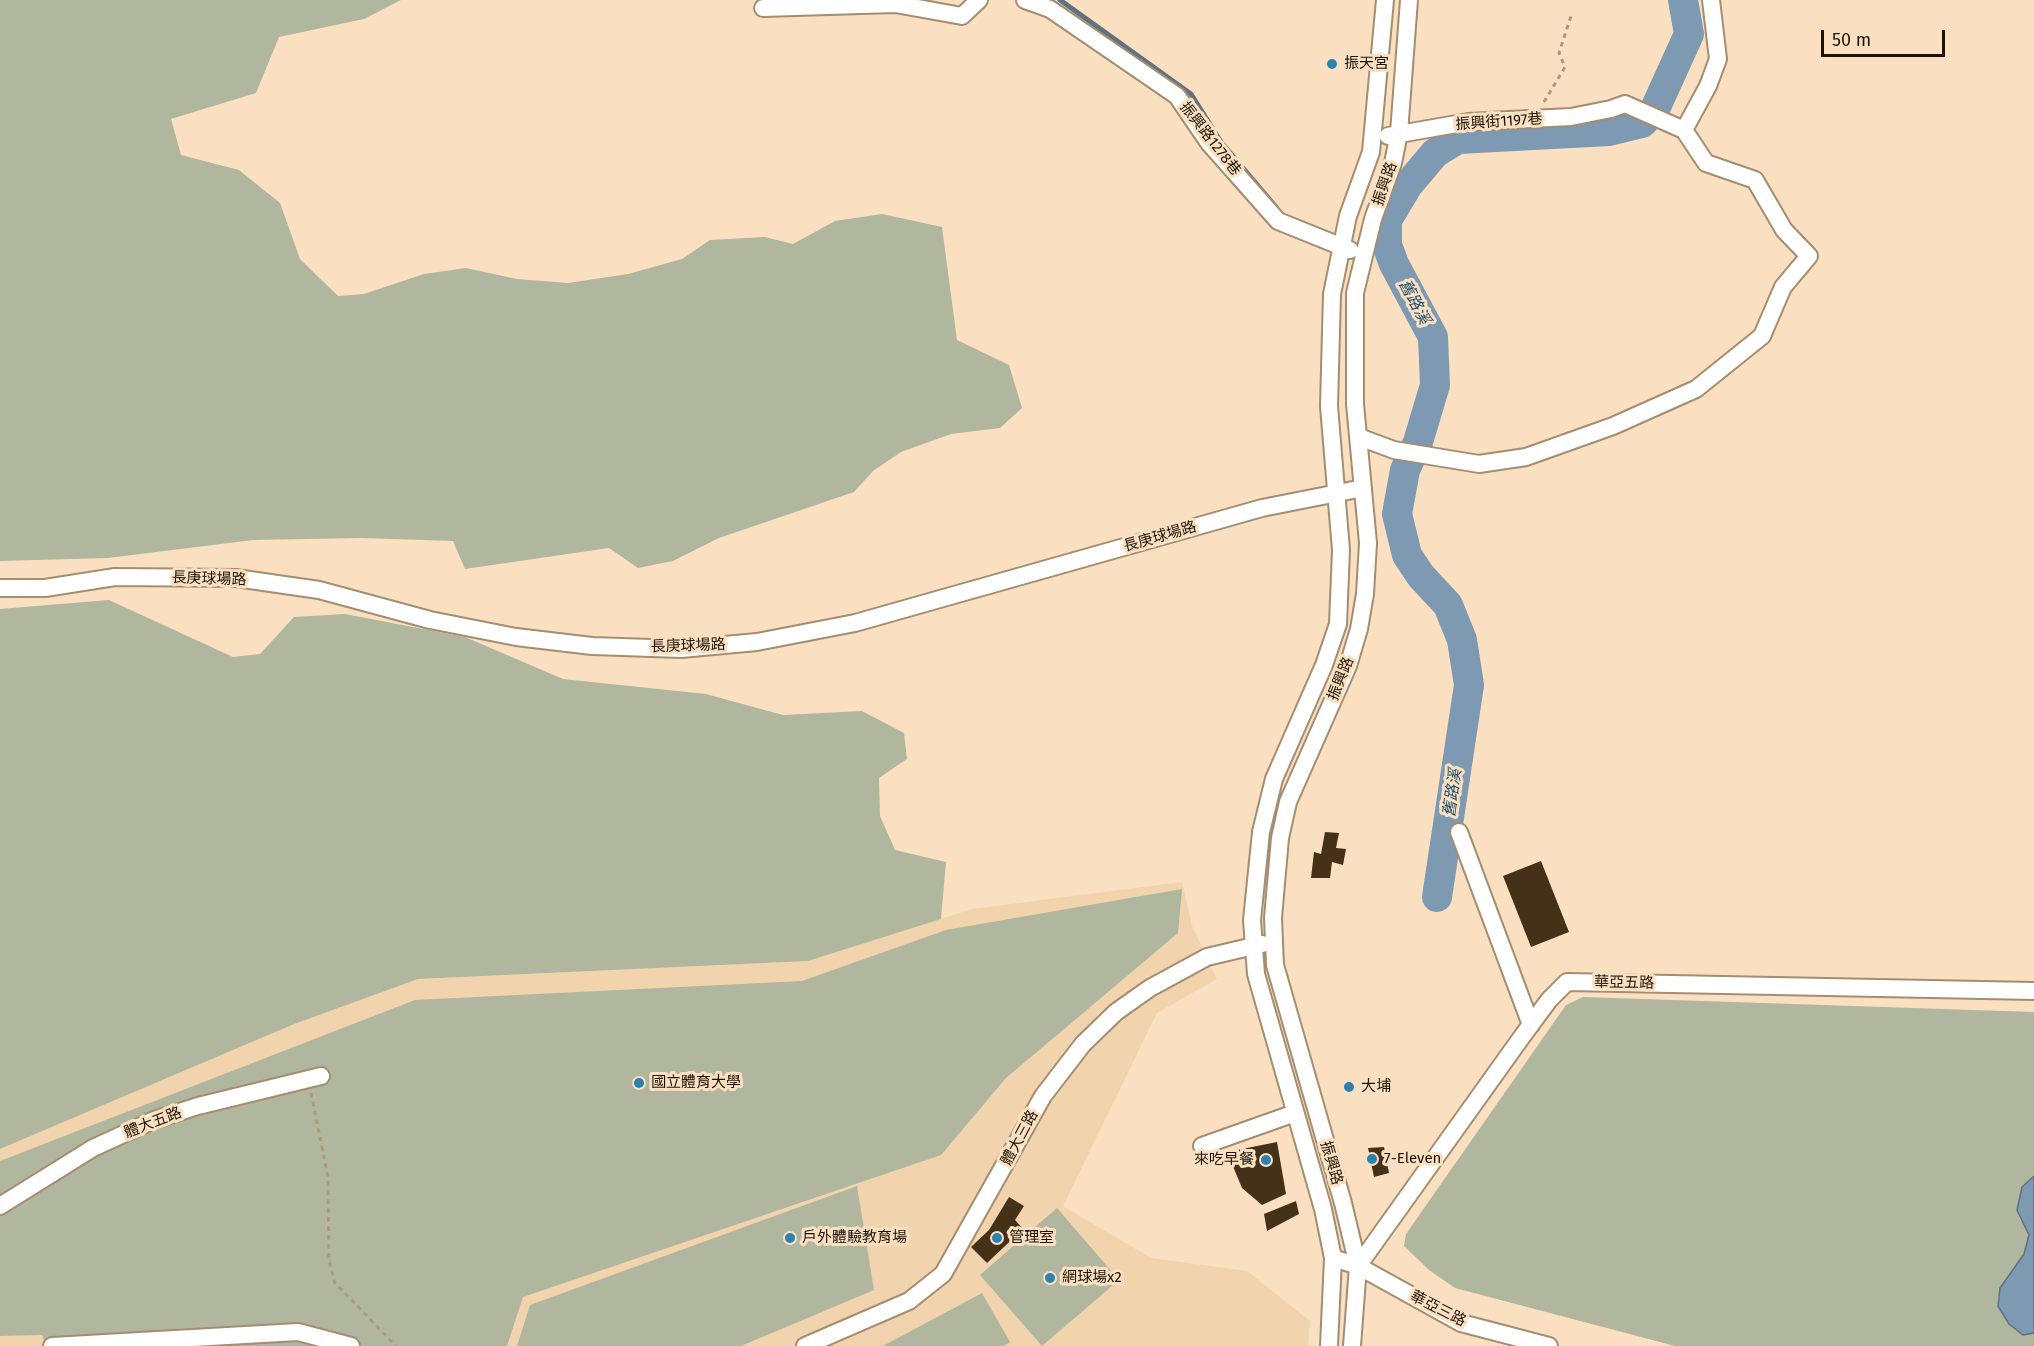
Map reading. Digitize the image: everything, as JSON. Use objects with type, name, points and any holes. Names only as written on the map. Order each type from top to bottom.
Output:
[{"type":"street","points":[[764,8],[894,4],[962,16],[979,0]]},
{"type":"street","name":"振興路1278巷","points":[[1025,0],[1050,9],[1177,96],[1209,143],[1278,221],[1364,256]]},
{"type":"street","name":"振興路","points":[[1329,1346],[1333,1258],[1323,1209],[1256,974],[1253,910],[1259,844],[1274,779],[1324,665],[1338,624],[1341,550],[1334,492],[1329,406],[1332,294],[1348,216],[1371,152],[1385,0]]},
{"type":"street","name":"振興路","points":[[1352,1346],[1358,1266],[1343,1203],[1275,964],[1275,876],[1288,802],[1348,666],[1359,629],[1365,594],[1368,543],[1355,404],[1355,293],[1373,219],[1393,163],[1399,133],[1409,0]]},
{"type":"street","points":[[1359,438],[1394,450],[1479,464],[1526,457],[1613,426],[1696,389],[1762,336],[1783,287],[1809,256],[1784,230],[1755,180],[1706,163],[1684,130],[1708,86],[1718,59],[1711,0]]},
{"type":"street","name":"振興街1197巷","points":[[1373,140],[1399,133],[1468,122],[1571,117],[1625,104],[1684,130]]},
{"type":"street","name":"長庚球場路","points":[[0,588],[45,588],[115,577],[236,578],[319,590],[430,620],[516,637],[592,646],[681,649],[757,642],[855,622],[1262,508],[1363,488]]},
{"type":"street","points":[[1459,832],[1531,1025]]},
{"type":"street","name":"體大三路","points":[[805,1346],[909,1301],[943,1274],[1042,1096],[1083,1044],[1116,1012],[1150,988],[1207,957],[1274,942]]},
{"type":"street","name":"華亞五路","points":[[1358,1266],[1549,1000],[1568,982],[2034,991]]},
{"type":"street","name":"體大五路","points":[[0,1206],[93,1148],[154,1120],[198,1106],[314,1078]]},
{"type":"street","points":[[1202,1146],[1295,1113]]},
{"type":"street","name":"華亞三路","points":[[1333,1258],[1358,1266],[1461,1323],[1549,1346]]},
{"type":"street","points":[[52,1346],[298,1332],[351,1346]]},
{"type":"path","points":[[1533,119],[1565,67],[1560,53],[1571,16]]},
{"type":"path","points":[[314,1078],[328,1177],[329,1261],[335,1283],[396,1346]]},
{"type":"shaded area","name":"國立體育大學","points":[[1182,882],[1192,926],[1217,979],[1157,1013],[1063,1206],[1151,1258],[1247,1271],[1310,1321],[1308,1346],[0,1346],[0,1149],[294,1023],[418,979],[808,961],[972,909]]},
{"type":"green space","points":[[0,0],[401,0],[364,19],[279,37],[256,93],[171,119],[181,155],[239,170],[280,203],[300,259],[338,296],[364,294],[424,274],[466,268],[517,279],[568,283],[628,274],[682,259],[710,240],[765,237],[793,244],[835,221],[882,214],[942,227],[957,340],[1009,365],[1022,408],[1000,428],[951,434],[901,452],[873,471],[854,492],[719,538],[673,561],[638,568],[609,548],[465,569],[453,541],[361,538],[253,540],[108,558],[0,561]]},
{"type":"green space","points":[[109,600],[233,657],[260,654],[294,617],[345,614],[465,637],[563,679],[706,694],[783,715],[862,711],[904,733],[907,759],[879,778],[880,816],[895,850],[946,862],[941,919],[808,961],[418,979],[294,1024],[0,1149],[0,609]]},
{"type":"green space","name":"國立體育大學","points":[[1182,889],[1178,933],[1006,1078],[941,1155],[523,1297],[507,1346],[47,1346],[42,1335],[0,1336],[0,1161],[415,1000],[802,981],[946,930]]},
{"type":"green space","points":[[1583,997],[2034,1012],[2034,1346],[1675,1346],[1455,1288],[1429,1270],[1404,1246],[1406,1234],[1566,1005]]},
{"type":"green space","name":"戶外體驗教育場","points":[[857,1186],[874,1290],[741,1346],[517,1346],[530,1305]]},
{"type":"green space","name":"網球場x2","points":[[1057,1208],[1119,1280],[1042,1346],[980,1275]]},
{"type":"green space","points":[[982,1293],[1010,1342],[1004,1346],[883,1346]]},
{"type":"water","points":[[2034,1176],[2034,1333],[2023,1335],[2009,1324],[1998,1306],[2000,1288],[2024,1254],[2029,1235],[2017,1210],[2022,1187]]},
{"type":"building","points":[[1325,832],[1339,833],[1336,848],[1346,849],[1343,865],[1332,862],[1330,878],[1311,878],[1314,852],[1321,854]]},
{"type":"building","points":[[1541,861],[1569,932],[1531,947],[1503,876]]},
{"type":"building","points":[[1277,1142],[1286,1194],[1262,1205],[1242,1188],[1227,1152]]},
{"type":"building","points":[[1384,1147],[1389,1173],[1374,1177],[1368,1148]]},
{"type":"building","name":"管理室","points":[[1009,1197],[1024,1206],[1015,1220],[1023,1229],[987,1263],[971,1247],[989,1230]]},
{"type":"building","points":[[1296,1201],[1299,1214],[1267,1231],[1264,1214]]},
{"type":"waterway","points":[[1060,0],[1191,94],[1221,142],[1276,207]]},
{"type":"waterway","name":"舊路溪","points":[[1437,897],[1469,685],[1462,640],[1448,605],[1421,576],[1407,555],[1397,514],[1405,470],[1418,442],[1435,385],[1433,337],[1394,264],[1387,245],[1387,220],[1408,185],[1435,153],[1458,139],[1609,131],[1642,123],[1655,109],[1689,34],[1683,0]]},
{"type":"place","name":"振天宮","points":[[1332,64]]},
{"type":"place","name":"國立體育大學","points":[[639,1083]]},
{"type":"place","name":"大埔","points":[[1349,1087]]},
{"type":"place","name":"7-Eleven","points":[[1372,1159]]},
{"type":"place","name":"來吃早餐","points":[[1266,1160]]},
{"type":"place","name":"戶外體驗教育場","points":[[790,1238]]},
{"type":"place","name":"管理室","points":[[997,1238]]},
{"type":"place","name":"網球場x2","points":[[1050,1278]]}]
